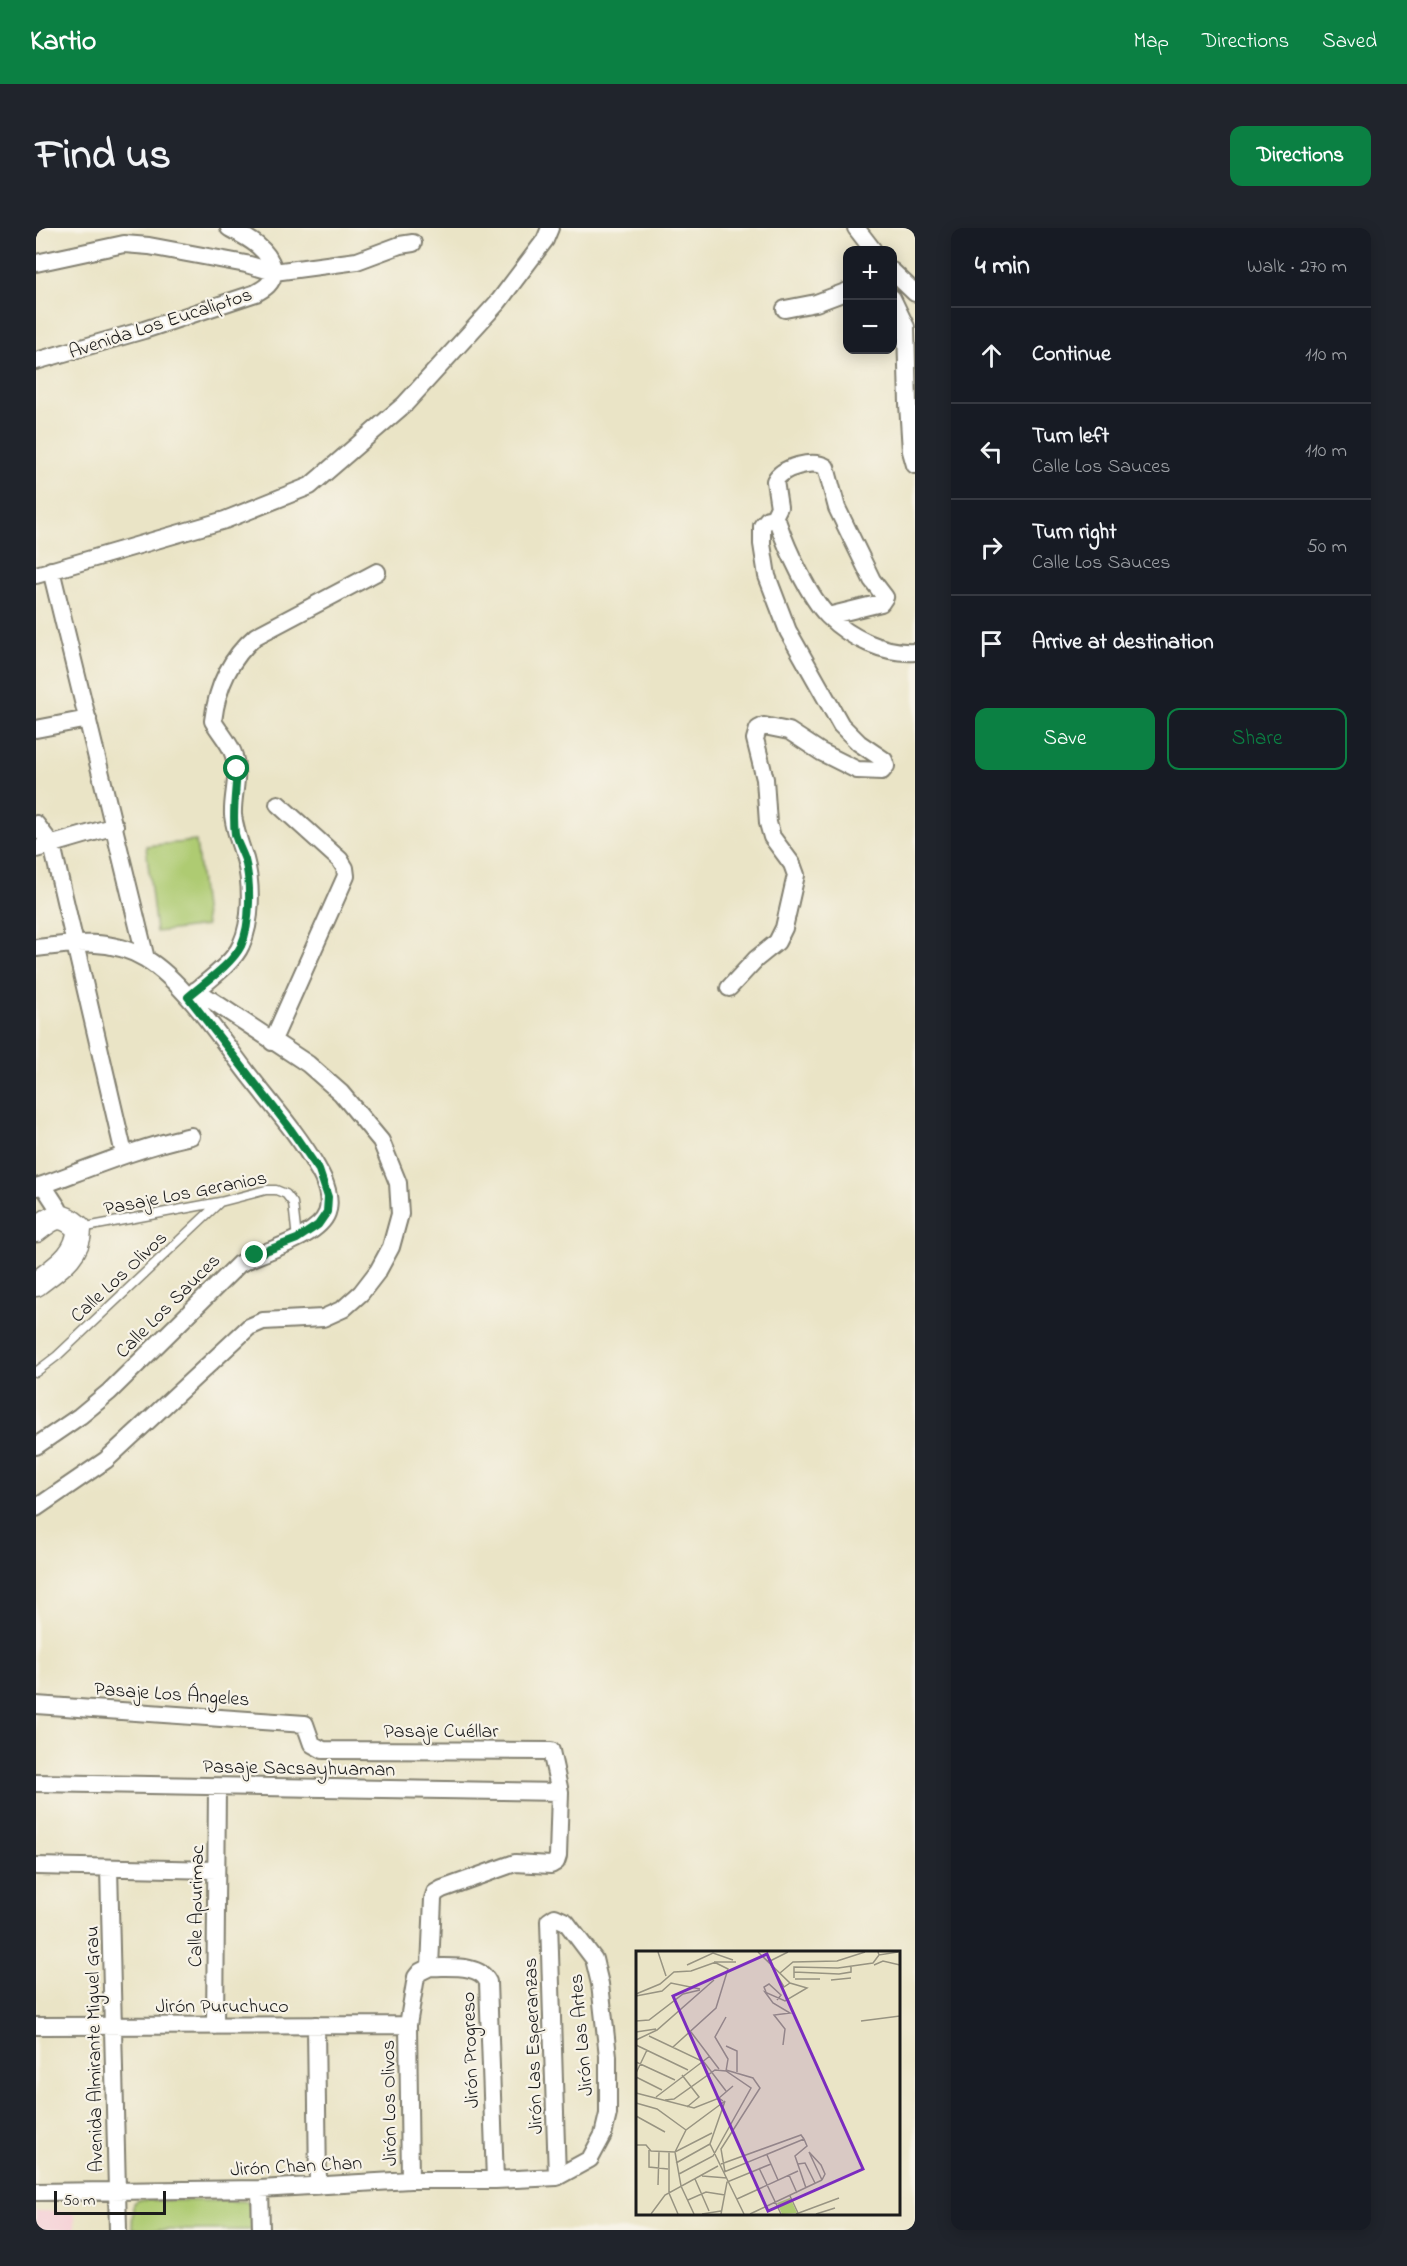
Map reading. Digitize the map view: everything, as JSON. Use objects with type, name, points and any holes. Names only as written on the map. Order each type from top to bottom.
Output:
[{"type":"street","points":[[36,263],[101,247],[124,244],[149,246],[225,260],[274,272],[272,260],[263,251],[229,228]]},
{"type":"street","points":[[146,958],[88,719],[44,572],[225,520],[310,486],[405,404],[499,300],[545,240],[550,228]]},
{"type":"street","points":[[855,228],[870,246]]},
{"type":"street","name":"Avenida Los Eucaliptos","points":[[36,361],[144,330],[256,293],[268,286],[274,272],[357,261],[400,245],[413,243]]},
{"type":"street","points":[[897,282],[914,291]]},
{"type":"street","points":[[784,309],[816,303],[843,293]]},
{"type":"street","points":[[893,300],[906,327],[909,428],[915,465]]},
{"type":"street","points":[[773,519],[779,507],[775,481],[780,473],[814,463],[826,467],[837,508],[872,580],[885,597],[881,603],[828,616]]},
{"type":"street","points":[[729,988],[756,959],[777,942],[784,928],[796,875],[792,864],[772,837],[768,823],[765,779],[755,739],[758,729],[764,726],[789,731],[821,752],[857,770],[882,771],[886,766],[884,760],[859,743],[841,725],[788,631],[767,576],[762,526],[768,519],[773,519],[778,523],[814,598],[828,616],[844,629],[871,644],[893,652],[915,652]]},
{"type":"street","points":[[192,994],[230,960],[241,947],[246,932],[248,879],[245,859],[236,837],[233,812],[237,769],[233,752],[213,721],[218,693],[242,648],[255,636],[376,572]]},
{"type":"street","points":[[36,729],[88,719]]},
{"type":"street","points":[[272,1042],[346,876],[345,868],[340,860],[278,804]]},
{"type":"street","points":[[36,824],[76,942],[124,1154]]},
{"type":"street","points":[[44,847],[115,826]]},
{"type":"street","points":[[36,948],[76,942],[108,944],[146,958],[192,994],[308,1064],[341,1093],[381,1141],[398,1183],[400,1214],[391,1247],[378,1271],[361,1293],[343,1309],[323,1318],[263,1321],[249,1327],[106,1460],[36,1508]]},
{"type":"street","name":"Calle Los Sauces","points":[[36,1446],[80,1416],[108,1392],[238,1264],[297,1239],[318,1225],[327,1212],[328,1197],[319,1170],[192,994]]},
{"type":"street","points":[[36,1284],[74,1251],[79,1239],[70,1222],[40,1186],[124,1154],[158,1143],[191,1136]]},
{"type":"street","points":[[36,1230],[50,1219],[70,1222]]},
{"type":"street","name":"Pasaje Los Ángeles","points":[[36,1705],[305,1724]]},
{"type":"street","name":"Pasaje Cuéllar","points":[[305,1724],[312,1744],[322,1750],[551,1751],[560,1792]]},
{"type":"street","name":"Pasaje Sacsayhuaman","points":[[36,1783],[560,1792]]},
{"type":"street","name":"Calle Apurimac","points":[[215,2025],[217,1787]]},
{"type":"street","points":[[430,1967],[435,1893],[466,1879],[515,1863],[551,1865],[556,1862],[560,1792]]},
{"type":"street","points":[[36,1866],[216,1870]]},
{"type":"street","name":"Avenida Almirante Miguel Grau","points":[[109,1868],[118,2230]]},
{"type":"street","name":"Jirón Las Esperanzas","points":[[555,1917],[549,1921],[557,2177]]},
{"type":"street","name":"Jirón Las Artes","points":[[555,1917],[566,1922],[594,1959],[600,1984],[608,2056],[608,2114],[603,2135],[590,2159],[557,2177]]},
{"type":"street","name":"Jirón Los Olivos","points":[[410,2180],[408,2025],[416,1977],[430,1967]]},
{"type":"street","name":"Jirón Progreso","points":[[430,1967],[475,1970],[484,1974],[488,1982],[495,2180]]},
{"type":"street","points":[[316,2025],[318,2186]]},
{"type":"street","name":"Jirón Puruchuco","points":[[36,2026],[408,2025]]},
{"type":"street","name":"Jirón Chan Chan","points":[[36,2192],[260,2188],[410,2180],[557,2177]]},
{"type":"street","points":[[260,2188],[261,2230]]},
{"type":"lane","name":"Pasaje Los Geranios","points":[[70,1222],[220,1202],[266,1190],[276,1190],[286,1194],[292,1203],[297,1239]]},
{"type":"lane","name":"Calle Los Olivos","points":[[36,1372],[57,1356],[220,1202]]},
{"type":"shaded area","points":[[36,2211],[75,2212],[75,2230],[36,2230]]},
{"type":"green space","points":[[196,841],[206,926],[156,932],[146,846]]},
{"type":"green space","points":[[138,2200],[246,2201],[252,2207],[252,2230],[132,2230],[133,2203]]},
{"type":"route","points":[[237,769],[233,812],[236,837],[245,859],[248,879],[246,932],[241,947],[230,960],[188,997],[289,1127],[319,1170],[328,1197],[327,1212],[318,1225],[297,1239],[255,1255]]}]
